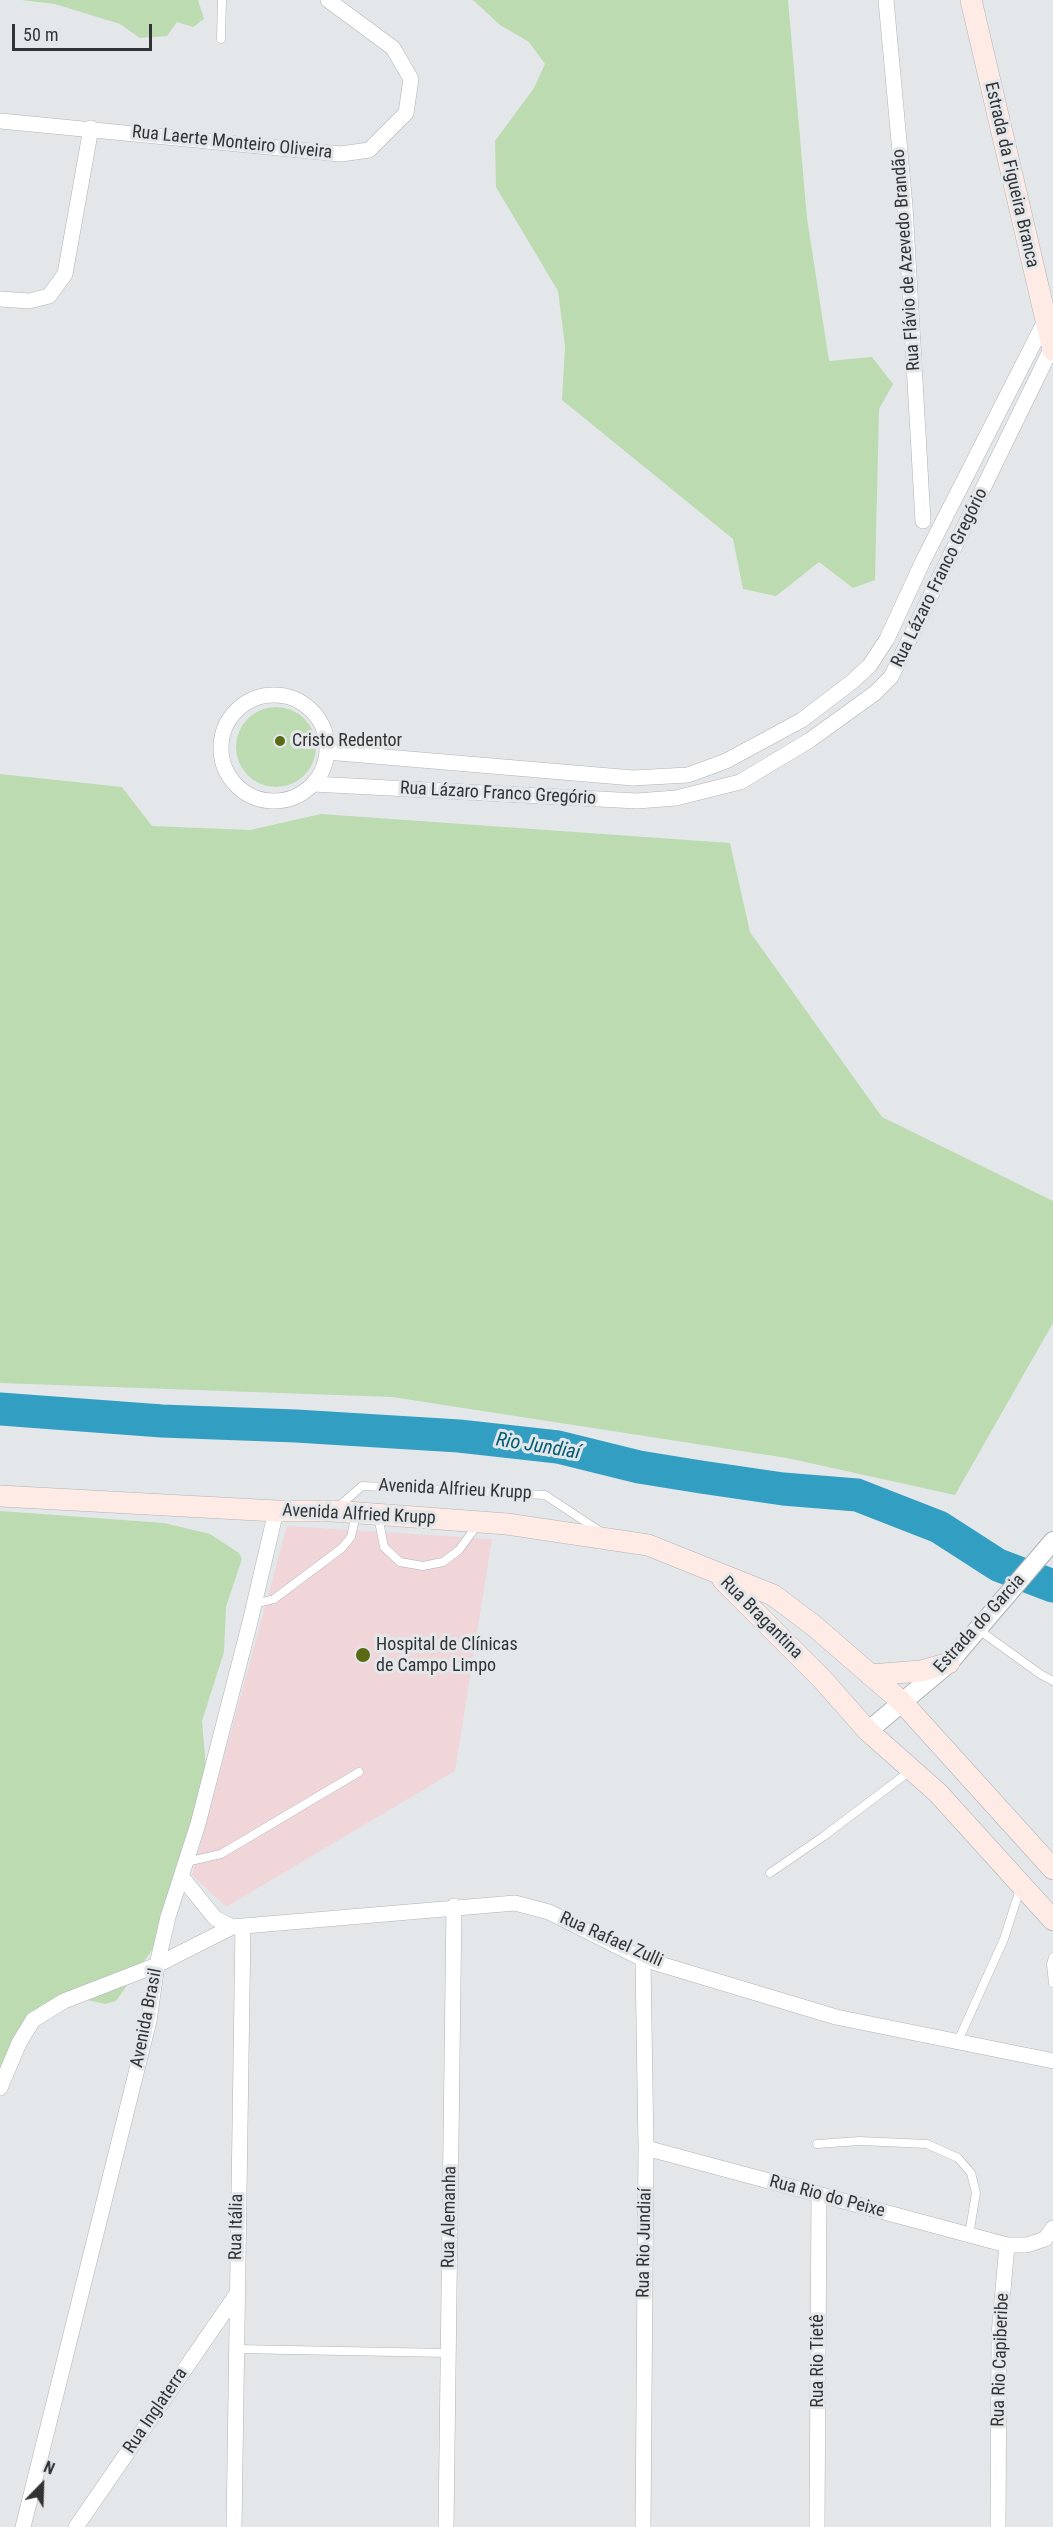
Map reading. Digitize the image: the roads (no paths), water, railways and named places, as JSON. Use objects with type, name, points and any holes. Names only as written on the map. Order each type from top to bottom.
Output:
[{"type":"main road","name":"Estrada da Figueira Branca","points":[[971,0],[1053,348]]},
{"type":"main road","name":"Avenida Alfried Krupp","points":[[0,1496],[276,1511],[333,1511],[479,1522],[648,1545],[712,1570]]},
{"type":"main road","name":"Rua Bragantina","points":[[712,1570],[772,1595],[813,1625],[902,1702],[1053,1869]]},
{"type":"main road","name":"Rua Bragantina","points":[[712,1570],[748,1603],[822,1679],[868,1731],[938,1793],[1053,1920]]},
{"type":"main road","points":[[870,1675],[921,1671],[949,1663]]},
{"type":"street","name":"Rua Laerte Monteiro Oliveira","points":[[0,121],[341,154],[369,150],[406,113],[411,79],[393,48],[328,0]]},
{"type":"street","name":"Rua Flávio de Azevedo Brandão","points":[[886,0],[905,206],[923,521]]},
{"type":"street","points":[[0,299],[30,301],[49,296],[65,274],[91,128]]},
{"type":"street","name":"Rua Lázaro Franco Gregório","points":[[327,752],[633,778],[677,776],[688,775],[726,761],[802,720],[870,665],[887,639],[923,561],[1045,321]]},
{"type":"street","name":"Rua Lázaro Franco Gregório","points":[[313,784],[637,801],[675,798],[740,782],[810,740],[874,693],[891,677],[1053,348]]},
{"type":"street","points":[[278,694],[301,703],[320,720],[326,735],[327,752],[323,770],[313,784],[300,795],[284,800],[267,801],[251,796],[237,787],[224,767],[220,742],[224,726],[233,712],[246,702],[262,695],[278,694]]},
{"type":"street","points":[[802,720],[810,740]]},
{"type":"street","name":"Avenida Brasil","points":[[23,2527],[149,2021],[157,1965],[168,1917],[184,1869],[255,1604],[276,1511]]},
{"type":"street","name":"Estrada do Garcia","points":[[868,1731],[949,1663],[996,1611],[1053,1541]]},
{"type":"street","points":[[184,1869],[215,1918],[237,1926]]},
{"type":"street","name":"Rua Rafael Zulli","points":[[237,1926],[454,1906],[515,1903],[549,1912],[644,1959],[836,2017],[1053,2061]]},
{"type":"street","name":"Rua Alemanha","points":[[446,2527],[454,1906]]},
{"type":"street","points":[[0,2088],[19,2043],[33,2020],[64,2001],[157,1965],[237,1926]]},
{"type":"street","name":"Rua Itália","points":[[234,2527],[237,1926]]},
{"type":"street","name":"Rua Rio Jundiaí","points":[[643,2527],[646,2148],[644,1959]]},
{"type":"street","name":"Rua Rio do Peixe","points":[[646,2148],[1007,2245]]},
{"type":"street","name":"Rua Rio Tietê","points":[[817,2527],[819,2195]]},
{"type":"street","points":[[1007,2245],[1027,2245],[1045,2238],[1053,2228]]},
{"type":"street","name":"Rua Rio Capiberibe","points":[[998,2527],[999,2335],[1007,2245]]},
{"type":"street","name":"Rua Inglaterra","points":[[76,2527],[236,2295]]},
{"type":"lane","points":[[221,39],[222,0]]},
{"type":"lane","name":"Avenida Alfrieu Krupp","points":[[333,1511],[362,1486],[545,1495],[609,1538]]},
{"type":"lane","points":[[255,1604],[274,1599],[342,1548],[351,1537],[356,1513]]},
{"type":"lane","points":[[378,1514],[384,1547],[400,1562],[423,1566],[443,1562],[459,1550],[479,1522]]},
{"type":"lane","points":[[979,1630],[1053,1681]]},
{"type":"lane","points":[[770,1873],[824,1836],[911,1770]]},
{"type":"lane","points":[[184,1869],[221,1854],[359,1772]]},
{"type":"lane","points":[[958,2042],[1004,1940],[1021,1885]]},
{"type":"lane","points":[[1053,1957],[1051,1964],[1053,1983]]},
{"type":"lane","points":[[817,2144],[860,2141],[927,2144],[958,2158],[971,2173],[976,2193],[969,2235]]},
{"type":"lane","points":[[236,2349],[448,2353]]},
{"type":"waterway","name":"Rio Jundiaí","points":[[0,1409],[162,1421],[459,1436],[558,1447],[639,1467],[701,1477],[783,1489],[857,1495],[939,1527],[998,1565],[1053,1586]]},
{"type":"place","name":"Cristo Redentor","points":[[280,741]]},
{"type":"place","name":"Hospital de Clínicas de Campo Limpo","points":[[363,1655]]}]
